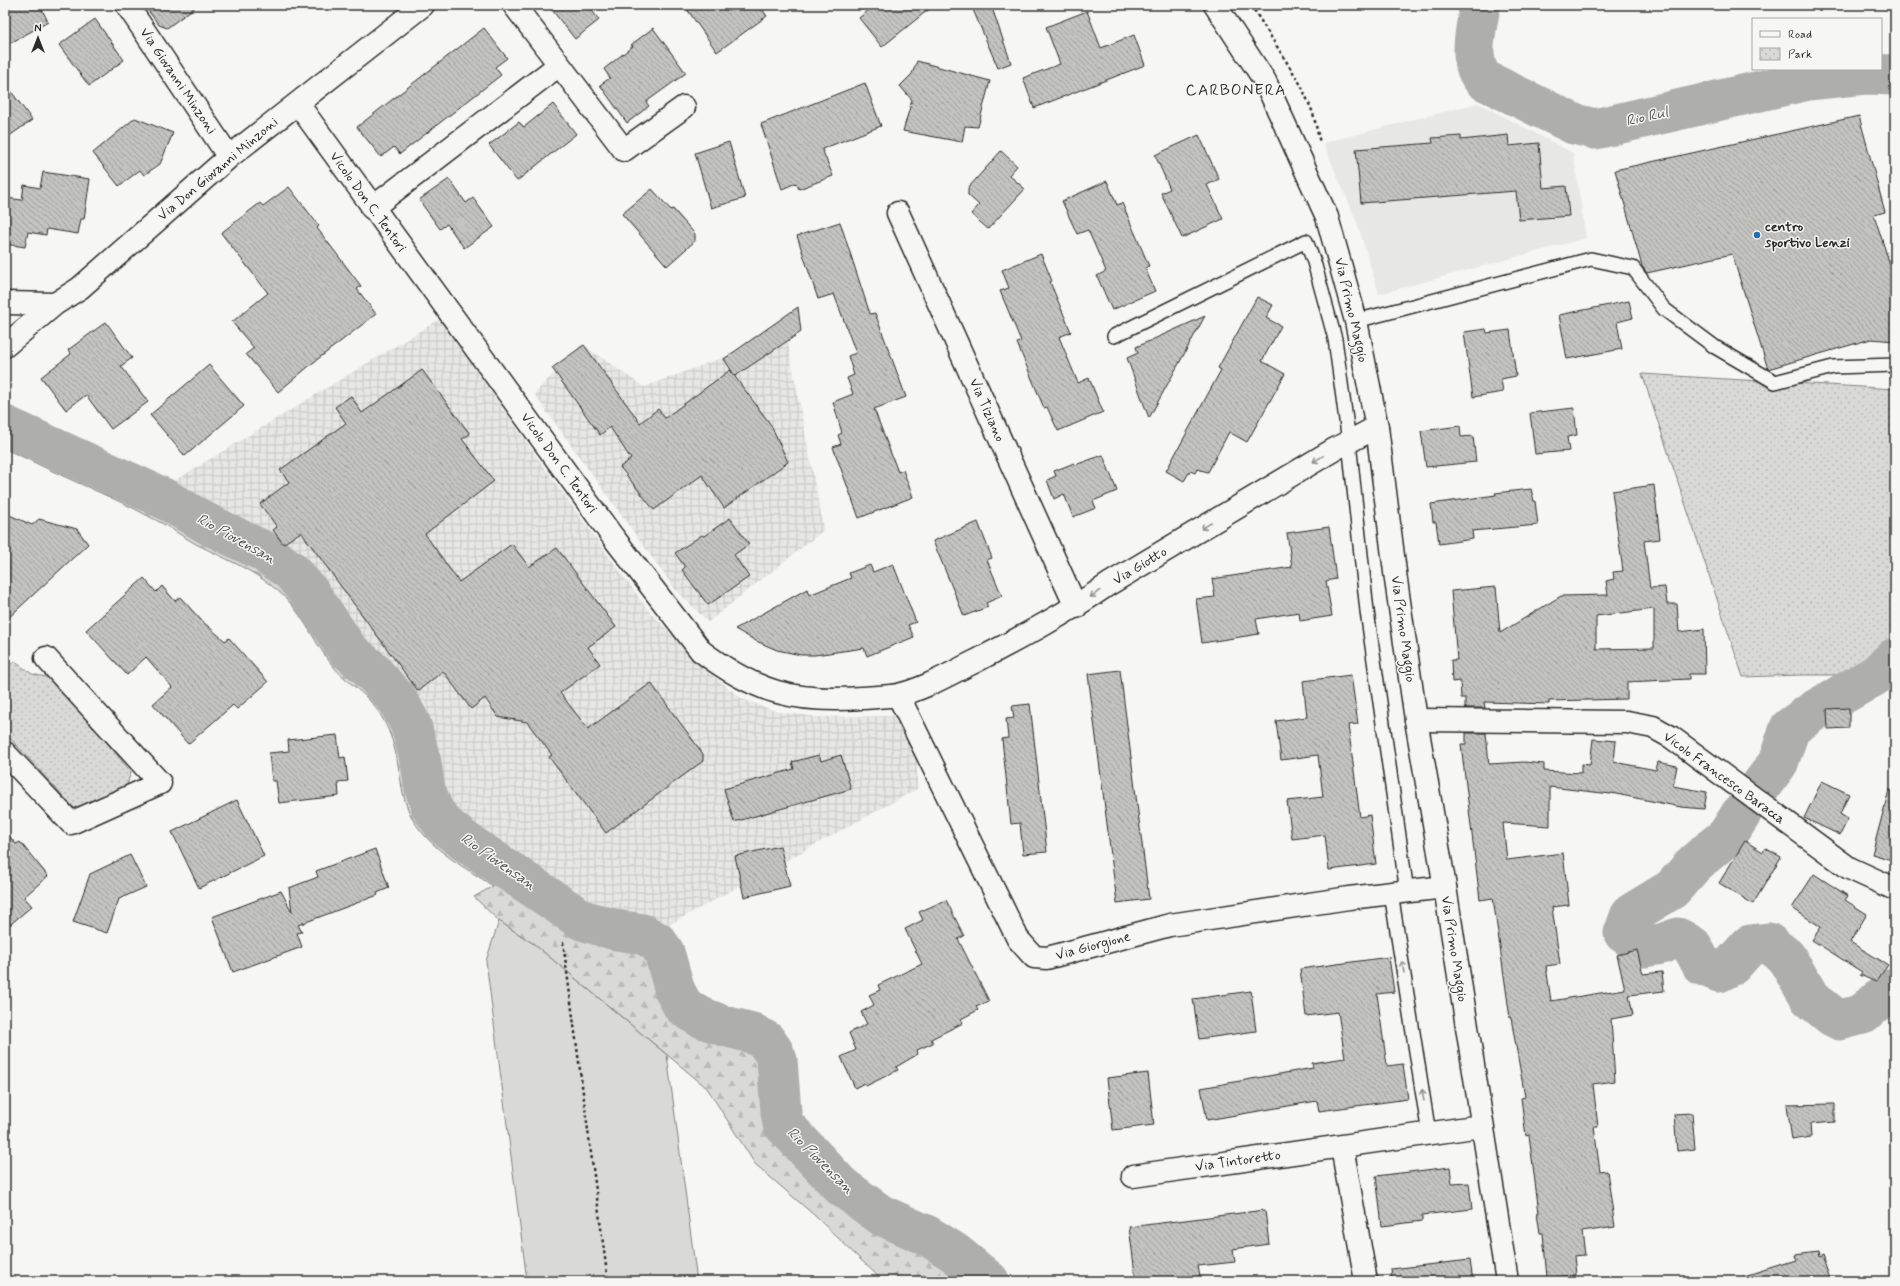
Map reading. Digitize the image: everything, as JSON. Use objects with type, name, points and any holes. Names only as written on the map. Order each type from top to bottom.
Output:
[{"type":"street","name":"Via Giovanni Minzoni","points":[[127,5],[229,157]]},
{"type":"street","name":"Via Don Giovanni Minzoni","points":[[5,346],[55,304],[80,288],[229,157],[423,5]]},
{"type":"street","points":[[514,5],[624,150],[684,107]]},
{"type":"street","name":"Via Primo Maggio","points":[[1215,5],[1265,81],[1327,217],[1356,321],[1377,427],[1396,580],[1416,720],[1445,887],[1481,1126],[1507,1281]]},
{"type":"street","points":[[372,208],[560,65]]},
{"type":"street","name":"Vicolo Don C. Tentori","points":[[298,104],[372,208],[613,537],[701,651],[747,682],[766,689],[804,699],[840,699],[898,695]]},
{"type":"street","name":"Via Tiziano","points":[[898,213],[1076,607]]},
{"type":"street","points":[[5,303],[55,304]]},
{"type":"street","name":"Via Giotto","points":[[898,695],[939,680],[1017,640],[1076,607],[1109,584],[1349,442],[1377,427]]},
{"type":"street","points":[[5,753],[71,823],[160,783],[46,658]]},
{"type":"street","name":"Via Giorgione","points":[[898,695],[1018,939],[1034,956],[1047,958],[1170,925],[1399,892],[1445,887]]},
{"type":"street","name":"Vicolo Francesco Baracca","points":[[1416,720],[1627,722],[1653,727],[1671,737],[1849,868],[1895,889]]},
{"type":"street","name":"Via Tintoretto","points":[[1133,1176],[1481,1126]]},
{"type":"street","points":[[1342,1147],[1366,1281]]},
{"type":"lane","points":[[1114,336],[1306,241],[1314,262],[1335,339],[1349,442],[1399,892],[1429,1134]]},
{"type":"lane","points":[[1356,321],[1591,259],[1633,268],[1664,309],[1715,347],[1776,382],[1833,368],[1895,365]]},
{"type":"path","points":[[563,942],[608,1281]]},
{"type":"shaded area","points":[[1478,103],[1573,153],[1586,238],[1379,294],[1357,222],[1323,143]]},
{"type":"shaded area","points":[[440,319],[554,481],[648,610],[711,674],[742,699],[778,712],[818,717],[902,716],[917,714],[917,789],[665,927],[646,918],[618,914],[584,904],[549,878],[465,824],[456,815],[444,796],[426,718],[408,688],[383,660],[361,640],[327,589],[214,510],[169,484]]},
{"type":"shaded area","points":[[786,334],[824,530],[708,622],[674,588],[534,394],[582,344],[644,387]]},
{"type":"green space","points":[[1642,374],[1895,389],[1895,675],[1802,675],[1743,677]]},
{"type":"green space","points":[[5,409],[20,414],[171,484],[214,510],[270,537],[304,562],[327,589],[361,640],[383,660],[408,688],[427,720],[436,757],[440,783],[444,796],[456,815],[465,824],[539,871],[583,903],[604,911],[650,920],[669,930],[674,935],[680,946],[685,960],[692,993],[696,997],[728,1011],[766,1022],[778,1029],[786,1039],[792,1051],[795,1064],[798,1091],[798,1117],[839,1162],[862,1183],[886,1200],[942,1226],[1018,1281],[883,1281],[814,1215],[755,1164],[707,1088],[534,944],[499,921],[474,897],[493,886],[450,858],[426,837],[416,824],[408,810],[403,793],[395,750],[384,721],[368,699],[332,665],[293,606],[277,590],[258,576],[196,544],[158,521],[123,503],[5,449]]},
{"type":"green space","points":[[14,661],[32,674],[55,679],[131,772],[127,785],[76,810],[5,733],[5,670]]},
{"type":"green space","points":[[499,921],[534,944],[667,1055],[697,1281],[527,1281],[486,961]]},
{"type":"building","points":[[5,5],[40,5],[48,22],[5,46]]},
{"type":"building","points":[[144,5],[198,5],[167,28],[159,25]]},
{"type":"building","points":[[548,5],[588,5],[599,20],[575,39]]},
{"type":"building","points":[[684,5],[759,5],[767,16],[717,52]]},
{"type":"building","points":[[875,5],[934,5],[882,47],[859,18]]},
{"type":"building","points":[[971,5],[991,5],[1011,63],[998,68]]},
{"type":"building","points":[[1087,11],[1101,48],[1134,35],[1145,65],[1034,108],[1023,78],[1060,64],[1046,27]]},
{"type":"building","points":[[95,19],[124,60],[89,86],[59,45]]},
{"type":"building","points":[[484,28],[507,58],[495,67],[501,75],[400,154],[394,147],[381,157],[357,127]]},
{"type":"building","points":[[653,28],[686,73],[646,102],[649,106],[627,123],[600,85],[610,78],[604,69]]},
{"type":"building","points":[[917,61],[990,81],[978,127],[965,126],[962,142],[903,131],[912,100],[900,86],[912,74]]},
{"type":"building","points":[[5,83],[32,120],[5,139]]},
{"type":"building","points":[[865,83],[881,126],[822,149],[833,176],[799,189],[796,183],[782,189],[761,124]]},
{"type":"building","points":[[553,104],[576,134],[517,181],[489,145],[519,122],[524,127]]},
{"type":"building","name":"centro sportivo Lenzi","points":[[1859,116],[1885,212],[1874,215],[1895,280],[1895,341],[1871,339],[1768,369],[1732,254],[1647,273],[1642,266],[1615,170]]},
{"type":"building","points":[[135,118],[173,133],[160,164],[144,175],[140,170],[119,186],[93,153]]},
{"type":"building","points":[[1199,135],[1219,179],[1207,185],[1223,219],[1182,238],[1161,193],[1170,189],[1155,155]]},
{"type":"building","points":[[1508,135],[1509,146],[1539,143],[1543,188],[1566,186],[1569,216],[1519,220],[1516,191],[1361,203],[1356,149],[1433,143],[1432,138],[1461,136],[1461,140]]},
{"type":"building","points":[[729,142],[745,198],[711,208],[695,153]]},
{"type":"building","points":[[1001,151],[1017,166],[1009,175],[1025,189],[988,229],[971,214],[979,205],[968,195],[968,188]]},
{"type":"building","points":[[43,172],[90,179],[84,219],[81,219],[78,234],[47,229],[46,235],[28,232],[25,247],[5,244],[5,198],[22,200],[24,185],[40,188]]},
{"type":"building","points":[[449,179],[466,203],[473,198],[494,227],[464,248],[447,224],[440,229],[419,200]]},
{"type":"building","points":[[1107,181],[1117,205],[1122,203],[1149,266],[1145,268],[1155,291],[1112,310],[1097,276],[1106,271],[1088,230],[1077,234],[1062,201]]},
{"type":"building","points":[[289,187],[319,226],[317,228],[361,286],[357,289],[376,314],[278,392],[246,354],[254,348],[232,322],[268,293],[221,233],[260,203],[263,206]]},
{"type":"building","points":[[652,189],[671,210],[673,209],[695,234],[695,241],[667,266],[622,214]]},
{"type":"building","points":[[840,222],[870,314],[875,313],[906,397],[874,409],[898,472],[903,470],[913,497],[859,518],[833,447],[841,444],[838,435],[842,433],[833,402],[853,394],[847,378],[854,375],[848,356],[856,353],[834,294],[818,299],[797,236]]},
{"type":"building","points":[[1041,254],[1052,281],[1050,282],[1071,332],[1059,337],[1078,383],[1089,378],[1103,412],[1058,431],[1047,407],[1044,408],[1017,343],[1021,341],[1000,291],[1009,288],[1002,270]]},
{"type":"building","points":[[1257,297],[1273,305],[1266,318],[1281,326],[1262,361],[1285,374],[1247,442],[1229,432],[1208,472],[1197,469],[1195,473],[1190,471],[1184,481],[1166,471],[1221,370],[1218,368]]},
{"type":"building","points":[[1629,301],[1633,318],[1617,322],[1622,349],[1567,359],[1559,315]]},
{"type":"building","points":[[798,307],[801,332],[735,376],[724,359]]},
{"type":"building","points":[[1205,316],[1149,418],[1127,358],[1138,353],[1136,347]]},
{"type":"building","points":[[106,322],[132,358],[121,366],[148,402],[111,429],[86,395],[66,410],[41,377],[71,354],[68,350]]},
{"type":"building","points":[[1486,329],[1487,333],[1510,330],[1516,376],[1501,379],[1503,392],[1473,397],[1464,332]]},
{"type":"building","points":[[584,345],[640,423],[658,409],[665,418],[730,370],[771,425],[788,462],[724,508],[702,475],[654,510],[620,467],[631,459],[610,427],[600,435],[552,368]]},
{"type":"building","points":[[209,365],[244,406],[185,456],[150,415]]},
{"type":"building","points":[[422,370],[470,434],[462,439],[494,481],[425,534],[459,582],[512,544],[529,567],[557,548],[616,627],[588,647],[600,664],[560,693],[588,729],[651,683],[703,754],[703,761],[606,833],[549,757],[552,755],[527,722],[498,717],[485,698],[471,709],[443,671],[418,691],[301,532],[283,544],[273,530],[277,527],[260,504],[289,482],[280,470],[346,423],[335,407],[351,396],[362,413]]},
{"type":"building","points":[[1574,408],[1577,435],[1567,437],[1569,451],[1535,454],[1530,413]]},
{"type":"building","points":[[1460,426],[1461,437],[1473,436],[1476,462],[1426,467],[1421,431]]},
{"type":"building","points":[[1103,455],[1117,491],[1093,501],[1096,508],[1073,517],[1064,494],[1054,499],[1047,480],[1056,476],[1054,471],[1074,463],[1075,465]]},
{"type":"building","points":[[1654,485],[1660,539],[1644,541],[1650,588],[1665,587],[1667,604],[1677,604],[1679,632],[1704,629],[1705,674],[1689,674],[1689,679],[1627,682],[1627,699],[1549,701],[1549,704],[1484,702],[1485,708],[1465,708],[1465,698],[1461,698],[1460,681],[1452,682],[1451,660],[1457,660],[1451,591],[1496,587],[1500,633],[1561,596],[1608,595],[1606,581],[1614,579],[1613,572],[1623,571],[1612,491]],"holes":[[[1654,609],[1654,648],[1596,649],[1596,616]]]},
{"type":"building","points":[[1531,489],[1535,501],[1538,525],[1472,531],[1473,539],[1439,544],[1436,522],[1433,522],[1431,504],[1496,495],[1495,493]]},
{"type":"building","points":[[5,513],[32,525],[39,519],[77,529],[88,544],[5,621]]},
{"type":"building","points":[[730,518],[749,544],[734,555],[749,577],[708,605],[682,570],[685,567],[675,553],[702,535],[704,536]]},
{"type":"building","points":[[978,522],[992,558],[987,560],[1002,596],[986,603],[988,607],[964,616],[933,541]]},
{"type":"building","points":[[1329,527],[1336,579],[1326,581],[1332,616],[1300,621],[1299,612],[1256,619],[1259,634],[1202,643],[1196,599],[1215,597],[1212,579],[1292,567],[1287,533]]},
{"type":"building","points":[[893,564],[916,622],[908,625],[914,637],[867,656],[864,648],[815,655],[801,655],[777,650],[756,641],[735,629],[807,589],[809,595],[851,578],[849,573],[870,565],[873,572]]},
{"type":"building","points":[[144,578],[156,592],[162,586],[175,601],[180,597],[202,621],[225,641],[229,638],[268,682],[237,709],[233,705],[188,744],[153,704],[172,687],[146,657],[127,675],[86,630]]},
{"type":"building","points":[[1120,670],[1149,899],[1117,903],[1088,674]]},
{"type":"building","points":[[1351,675],[1358,724],[1348,725],[1360,817],[1370,815],[1376,864],[1329,870],[1325,835],[1292,839],[1287,801],[1323,797],[1318,755],[1281,760],[1276,721],[1307,717],[1303,681]]},
{"type":"building","points":[[1030,704],[1047,852],[1023,854],[1020,823],[1011,824],[1002,739],[1008,738],[1006,719],[1014,718],[1012,706]]},
{"type":"building","points":[[1849,708],[1849,728],[1828,729],[1827,709]]},
{"type":"building","points":[[1466,733],[1486,733],[1489,764],[1524,762],[1544,764],[1544,771],[1581,773],[1581,764],[1590,765],[1593,739],[1616,741],[1614,762],[1656,770],[1658,762],[1677,766],[1673,786],[1707,792],[1704,809],[1681,807],[1611,793],[1550,787],[1550,826],[1503,823],[1507,860],[1563,853],[1569,905],[1552,907],[1560,964],[1546,966],[1551,1001],[1625,989],[1617,955],[1637,950],[1643,974],[1662,972],[1664,991],[1629,995],[1633,1015],[1611,1019],[1615,1081],[1593,1084],[1598,1127],[1594,1127],[1600,1172],[1607,1171],[1615,1227],[1582,1232],[1585,1255],[1574,1256],[1576,1275],[1547,1278],[1543,1233],[1540,1233],[1537,1213],[1539,1213],[1529,1135],[1526,1136],[1521,1098],[1525,1097],[1510,1018],[1493,898],[1480,900],[1461,744],[1466,744]]},
{"type":"building","points":[[337,735],[340,758],[345,757],[348,781],[338,782],[339,796],[279,803],[276,781],[272,781],[269,753],[289,751],[288,740]]},
{"type":"building","points":[[819,755],[821,761],[841,755],[851,789],[734,822],[724,789],[794,769],[792,762]]},
{"type":"building","points":[[1822,781],[1849,794],[1840,814],[1848,819],[1840,835],[1804,818]]},
{"type":"building","points":[[1889,790],[1895,791],[1895,861],[1872,854]]},
{"type":"building","points":[[237,800],[264,856],[199,888],[172,832]]},
{"type":"building","points":[[5,831],[16,844],[20,842],[48,876],[24,897],[32,906],[5,929]]},
{"type":"building","points":[[1745,841],[1763,852],[1765,848],[1781,857],[1753,904],[1719,883]]},
{"type":"building","points":[[780,846],[790,886],[744,897],[735,856]]},
{"type":"building","points":[[375,849],[389,888],[377,893],[378,895],[298,925],[302,932],[297,933],[302,947],[233,972],[212,917],[281,891],[292,912],[289,888],[318,877],[316,871]]},
{"type":"building","points":[[130,855],[146,887],[119,899],[107,933],[73,922],[90,874]]},
{"type":"building","points":[[1814,874],[1848,896],[1845,900],[1867,914],[1850,942],[1888,965],[1876,982],[1860,975],[1862,972],[1812,940],[1821,927],[1792,908]]},
{"type":"building","points":[[946,900],[964,936],[958,939],[989,1001],[976,1007],[978,1010],[961,1019],[963,1023],[931,1039],[933,1043],[917,1050],[918,1054],[896,1067],[898,1070],[866,1086],[864,1083],[855,1088],[841,1057],[856,1050],[849,1033],[867,1024],[861,1012],[874,1005],[869,995],[880,990],[878,985],[922,964],[905,929],[923,920],[919,912]]},
{"type":"building","points":[[1389,957],[1394,992],[1377,994],[1387,1066],[1403,1064],[1408,1099],[1319,1111],[1317,1101],[1207,1120],[1201,1088],[1313,1068],[1312,1063],[1345,1058],[1338,1012],[1306,1016],[1300,969]]},
{"type":"building","points":[[1251,991],[1256,1031],[1199,1039],[1193,999]]},
{"type":"building","points":[[1148,1073],[1154,1125],[1113,1130],[1107,1078]]},
{"type":"building","points":[[1835,1104],[1835,1122],[1810,1124],[1811,1137],[1792,1140],[1787,1105]]},
{"type":"building","points":[[1692,1113],[1695,1149],[1677,1151],[1674,1114]]},
{"type":"building","points":[[1450,1167],[1452,1184],[1469,1183],[1472,1209],[1422,1215],[1422,1221],[1382,1226],[1376,1176]]},
{"type":"building","points":[[1265,1210],[1269,1244],[1233,1249],[1235,1262],[1198,1266],[1200,1277],[1165,1281],[1136,1281],[1129,1227]]},
{"type":"building","points":[[1818,1252],[1819,1257],[1823,1255],[1832,1281],[1742,1281],[1742,1277],[1796,1260],[1795,1255]]},
{"type":"building","points":[[1470,1260],[1473,1281],[1392,1281],[1391,1269]]},
{"type":"waterway","name":"Rio Rul","points":[[1480,5],[1475,34],[1474,54],[1475,64],[1484,80],[1574,124],[1595,129],[1808,80],[1865,74],[1895,75]]},
{"type":"waterway","name":"Rio Piovensan","points":[[5,426],[163,498],[208,524],[263,551],[291,571],[309,592],[348,650],[369,668],[397,699],[411,725],[421,763],[425,789],[433,810],[444,825],[466,842],[582,920],[616,930],[643,934],[657,942],[664,952],[675,991],[683,1006],[698,1016],[724,1026],[752,1033],[766,1041],[777,1060],[783,1124],[841,1186],[881,1215],[928,1236],[955,1253],[989,1281]]},
{"type":"waterway","points":[[1757,791],[1778,763],[1790,728],[1815,710],[1876,675],[1895,658]]},
{"type":"waterway","points":[[1741,814],[1727,836],[1695,863],[1672,889],[1631,914],[1624,933],[1644,947],[1661,944],[1678,938],[1692,946],[1702,965],[1719,972],[1732,965],[1750,945],[1768,943],[1786,957],[1810,998],[1832,1016],[1840,1020],[1863,1014],[1888,992],[1895,988]]},
{"type":"place","name":"centro sportivo Lenzi","points":[[1757,235]]},
{"type":"district","name":"CARBONERA","points":[[1236,90]]}]
